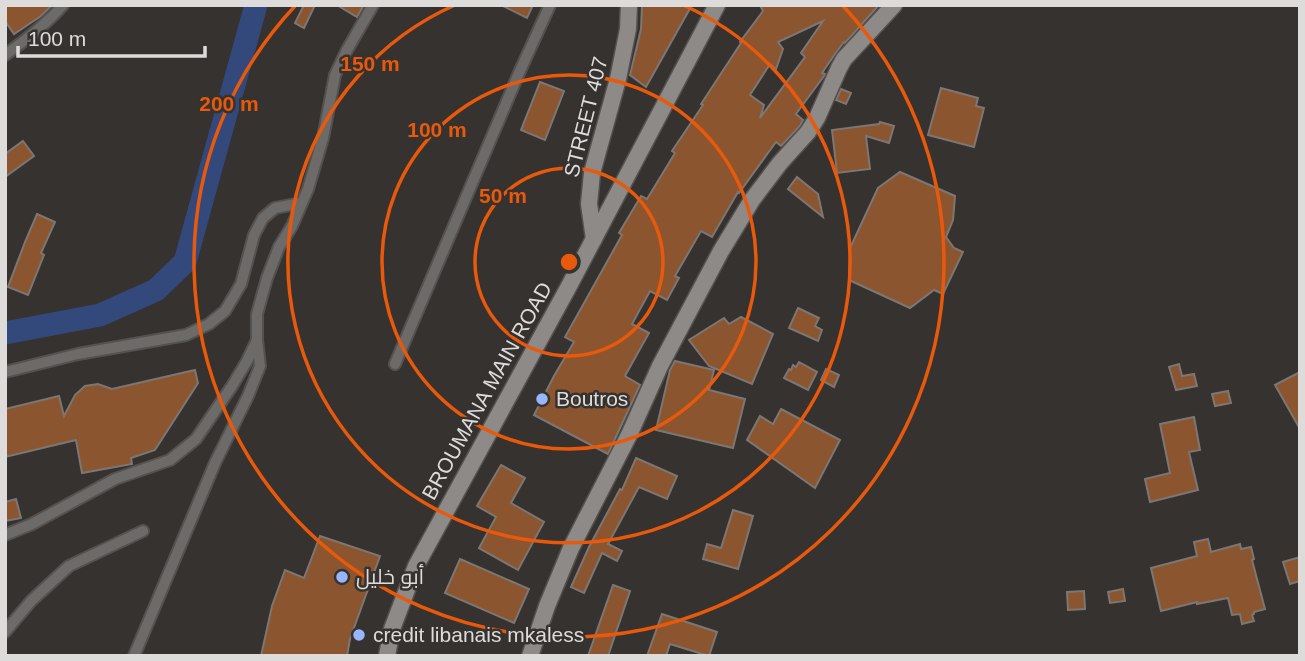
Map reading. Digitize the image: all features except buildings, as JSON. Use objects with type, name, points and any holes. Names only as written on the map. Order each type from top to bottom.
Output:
[{"type":"street","points":[[5,55],[63,5]]},
{"type":"street","points":[[134,656],[215,463],[260,366],[257,314],[271,265],[308,189],[323,138],[335,75],[373,5]]},
{"type":"street","points":[[395,364],[550,5]]},
{"type":"street","name":"STREET 407","points":[[594,239],[589,204],[592,173],[618,79],[628,29],[629,5]]},
{"type":"street","name":"BROUMANA MAIN ROAD","points":[[387,656],[392,629],[416,566],[594,239],[717,5]]},
{"type":"street","points":[[530,656],[571,548],[629,435],[660,366],[721,251],[752,200],[808,132],[844,59],[894,5]]},
{"type":"street","points":[[5,372],[78,354],[186,335],[209,324],[225,311],[241,284],[254,235],[263,218],[275,208],[302,203]]},
{"type":"street","points":[[5,535],[51,514],[115,479],[170,460],[196,439],[242,369],[257,340]]},
{"type":"street","points":[[5,632],[32,601],[69,566],[143,531]]},
{"type":"waterway","points":[[5,333],[100,315],[156,290],[185,262],[256,5]]},
{"type":"place","name":"Boutros","points":[[542,399]]},
{"type":"place","name":"أبو خليل","points":[[342,577]]},
{"type":"place","name":"credit libanais mkaless","points":[[359,635]]}]
